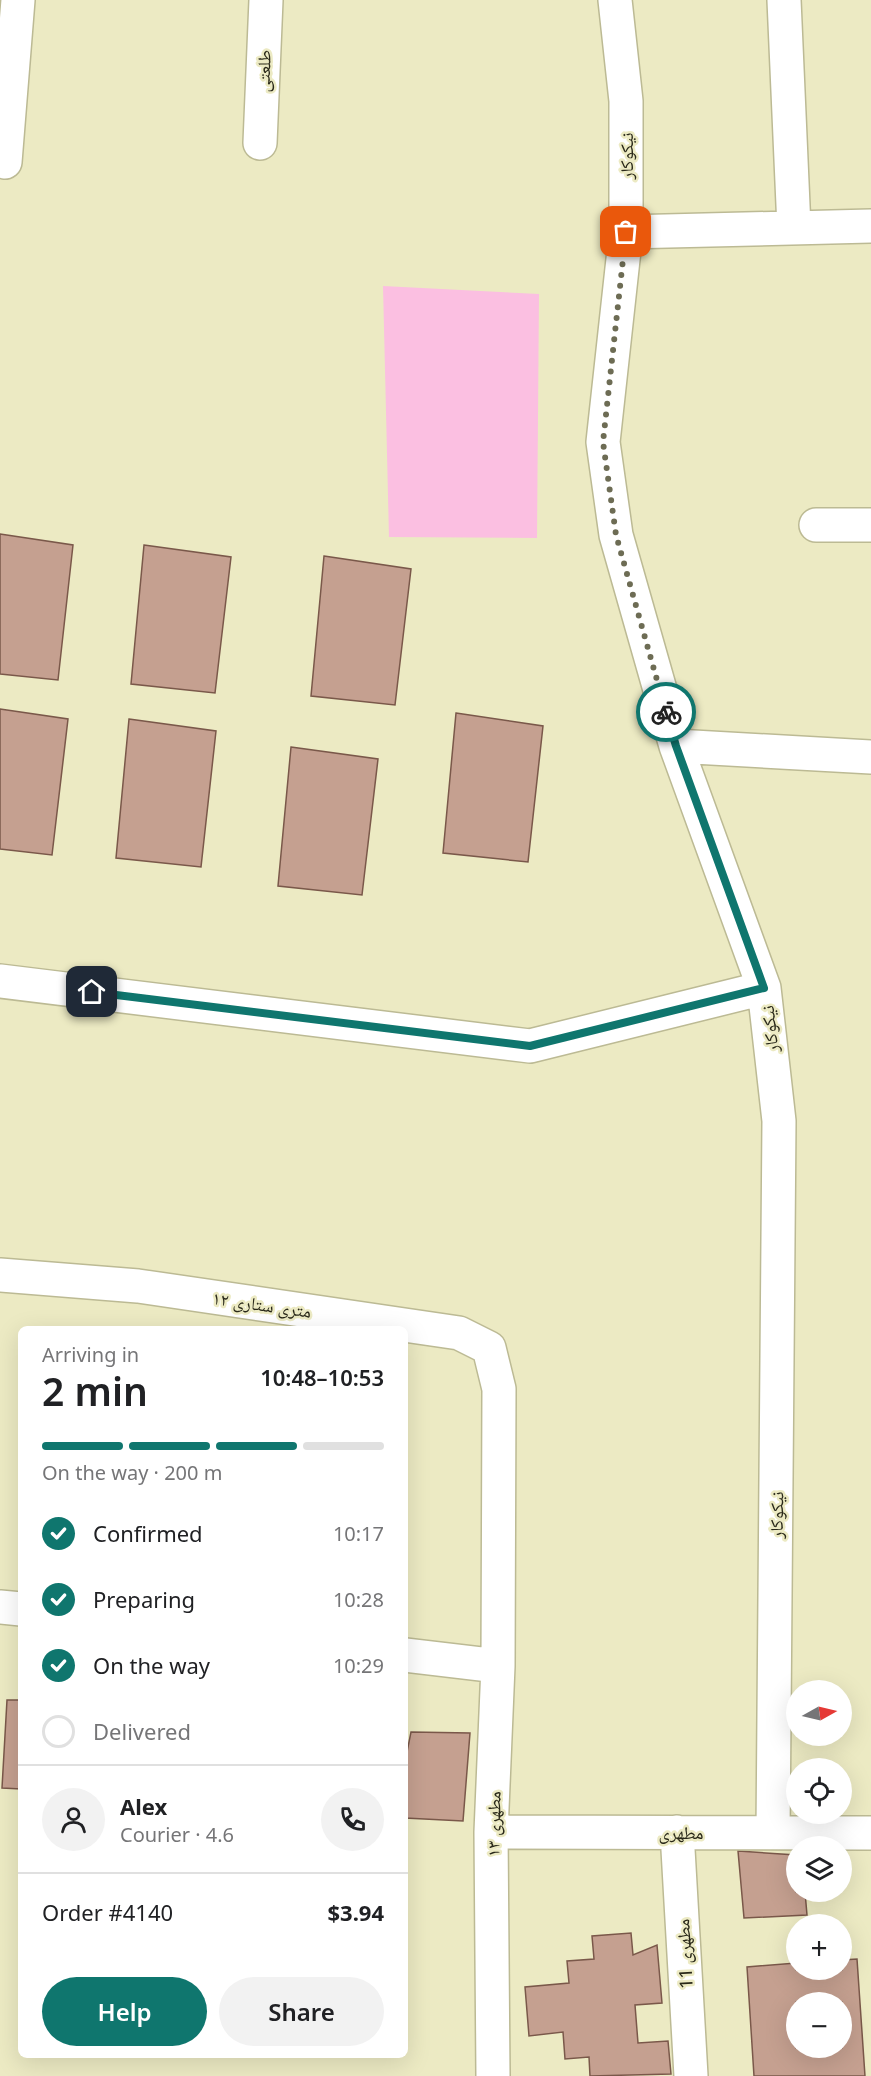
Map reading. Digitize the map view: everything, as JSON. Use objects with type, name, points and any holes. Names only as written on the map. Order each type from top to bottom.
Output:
[{"type":"street","points":[[5,162],[18,0]]},
{"type":"street","name":"طلعتی","points":[[260,143],[266,0]]},
{"type":"street","name":"نیکوکار","points":[[615,0],[626,101],[626,232],[603,442],[616,535],[676,746],[764,988],[779,1121],[773,1833]]},
{"type":"street","points":[[784,0],[794,228]]},
{"type":"street","points":[[626,232],[871,226]]},
{"type":"street","points":[[816,525],[871,525]]},
{"type":"street","points":[[676,746],[871,757]]},
{"type":"street","points":[[0,981],[530,1046],[764,988]]},
{"type":"street","name":"۱۲ متری ستاری","points":[[0,1275],[138,1286],[406,1326]]},
{"type":"street","name":"۱۲ متری ستاری","points":[[408,1326],[459,1334],[489,1348],[499,1389],[498,1666]]},
{"type":"street","points":[[0,1607],[18,1609]]},
{"type":"street","points":[[408,1654],[498,1666]]},
{"type":"street","name":"مطهری ۱۳","points":[[493,2076],[491,1832],[498,1666]]},
{"type":"street","name":"مطهری","points":[[491,1832],[871,1833]]},
{"type":"street","name":"مطهری 11","points":[[677,1832],[691,2076]]},
{"type":"shaded area","points":[[383,286],[539,294],[537,538],[389,537]]},
{"type":"building","points":[[0,534],[73,545],[58,680],[0,674]]},
{"type":"building","points":[[144,545],[231,557],[215,693],[131,684]]},
{"type":"building","points":[[324,556],[411,569],[395,705],[311,696]]},
{"type":"building","points":[[0,709],[68,719],[52,855],[0,849]]},
{"type":"building","points":[[456,713],[543,726],[528,862],[443,853]]},
{"type":"building","points":[[129,719],[216,731],[201,867],[116,858]]},
{"type":"building","points":[[291,747],[378,759],[362,895],[278,886]]},
{"type":"building","points":[[7,1700],[18,1700],[18,1789],[2,1788]]},
{"type":"building","points":[[411,1732],[470,1733],[463,1821],[408,1818],[408,1747]]},
{"type":"building","points":[[738,1851],[786,1854],[786,1902],[806,1902],[807,1914],[744,1918]]},
{"type":"building","points":[[631,1933],[633,1955],[657,1945],[662,2003],[635,2005],[638,2043],[668,2041],[671,2074],[590,2076],[589,2057],[565,2059],[563,2032],[529,2036],[525,1987],[569,1983],[567,1961],[594,1959],[592,1936]]},
{"type":"building","points":[[852,1959],[857,1959],[865,2076],[754,2076],[747,1967],[786,1964],[786,1980],[852,1980]]},
{"type":"way so far","points":[[626,232],[603,442],[616,535],[666,712]]},
{"type":"route","points":[[92,992],[530,1046],[764,988],[676,746],[666,712]]}]
